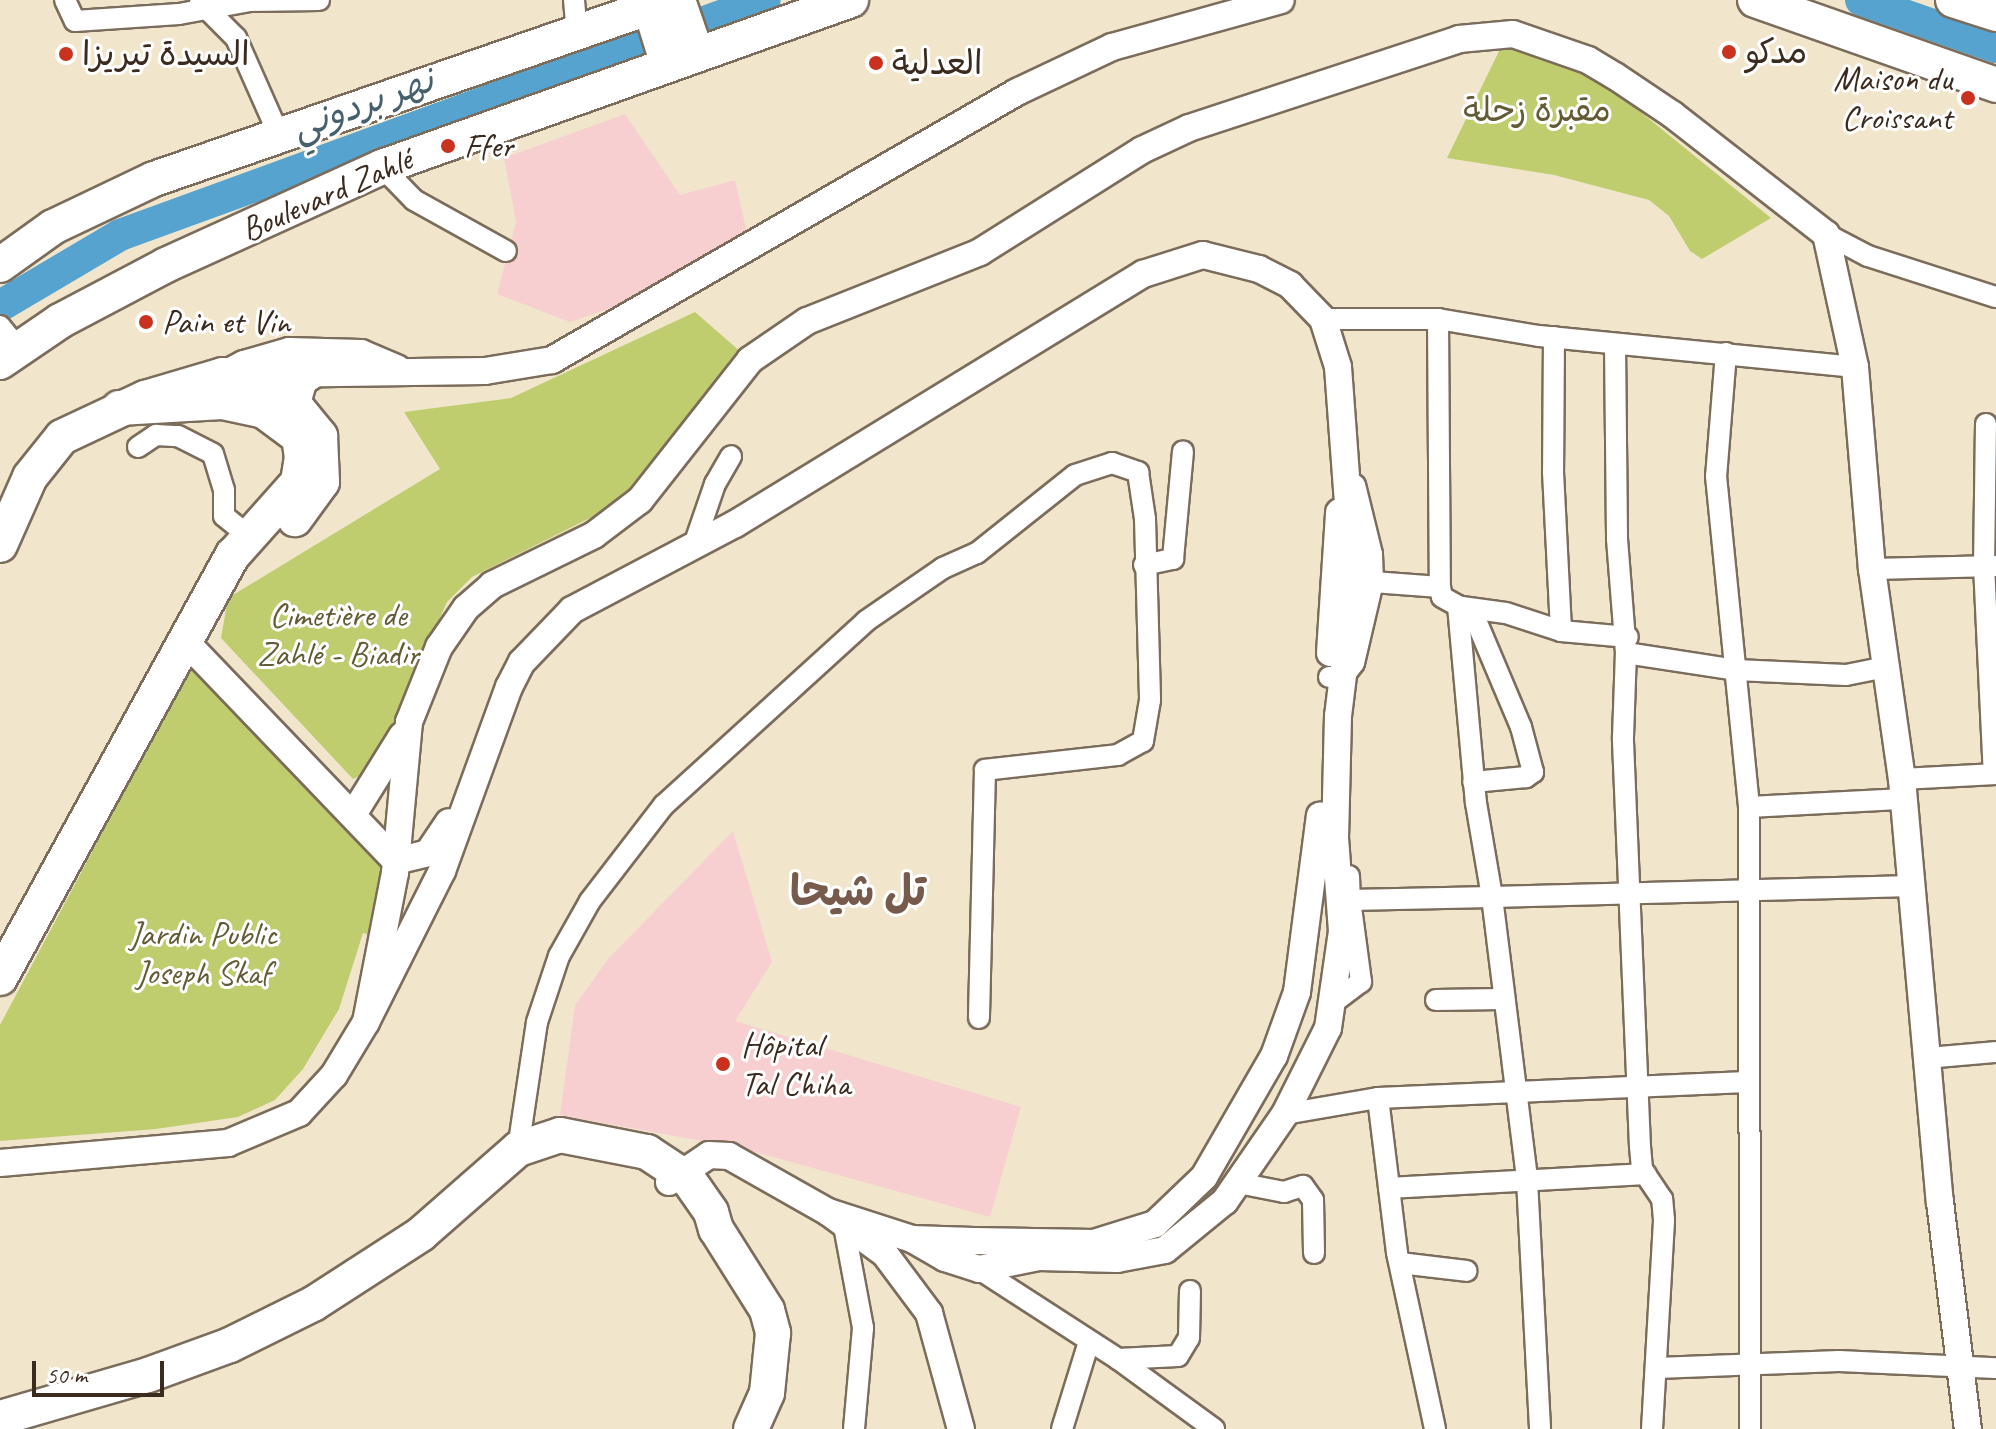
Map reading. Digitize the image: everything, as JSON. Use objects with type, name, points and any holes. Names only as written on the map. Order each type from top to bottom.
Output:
[{"type":"highway","name":"Boulevard Zahlé","points":[[0,265],[94,204],[575,16],[673,28],[851,0]]},
{"type":"highway","points":[[1755,0],[1996,85]]},
{"type":"highway","points":[[1953,0],[1996,14]]},
{"type":"highway","name":"Boulevard Zahlé","points":[[6,342],[673,28]]},
{"type":"highway","points":[[0,545],[47,450],[79,426],[119,408],[234,391],[301,388],[320,436],[322,482],[294,520],[222,579]]},
{"type":"highway","points":[[0,978],[233,555],[298,482],[302,458],[299,437],[287,424],[234,391]]},
{"type":"highway","points":[[0,1418],[148,1375],[230,1345],[313,1304],[421,1234],[518,1149],[560,1135],[618,1143],[685,1177],[767,1310],[773,1333],[767,1393],[751,1429]]},
{"type":"street","points":[[65,0],[75,21],[179,14],[202,3],[319,0]]},
{"type":"street","points":[[301,388],[400,370],[499,371],[552,360],[1017,92],[1112,47],[1281,0]]},
{"type":"street","points":[[202,3],[236,38],[278,133]]},
{"type":"street","points":[[349,812],[409,722],[439,647],[466,608],[492,585],[594,535],[628,510],[735,375],[775,339],[980,252],[1142,150],[1189,128],[1459,39],[1513,34],[1588,60],[1673,115],[1826,234],[1868,256],[1996,297]]},
{"type":"street","points":[[382,167],[414,200],[506,251]]},
{"type":"street","points":[[1826,234],[1855,367],[1872,569],[1903,789],[1927,1058],[1968,1429]]},
{"type":"street","points":[[0,1163],[203,1146],[255,1136],[299,1113],[318,1095],[366,1022],[428,900],[509,687],[550,631],[572,610],[694,545],[1143,274],[1203,255],[1228,259],[1290,285],[1323,319],[1338,367],[1345,465],[1343,563],[1353,590]]},
{"type":"street","points":[[1323,319],[1438,319],[1554,337],[1855,367]]},
{"type":"street","points":[[1438,319],[1442,597],[1465,608],[1506,613],[1561,631],[1736,670],[1846,675],[1886,667]]},
{"type":"street","points":[[1554,337],[1553,472],[1561,631]]},
{"type":"street","points":[[1615,344],[1617,539],[1627,645],[1623,737],[1637,1088],[1646,1174],[1662,1199],[1652,1429]]},
{"type":"street","points":[[234,391],[255,360],[316,350],[361,353],[400,370]]},
{"type":"street","points":[[1726,353],[1716,476],[1749,807],[1747,1082],[1750,1429]]},
{"type":"street","points":[[1749,807],[1903,789],[1995,774],[1986,424]]},
{"type":"street","points":[[836,1219],[912,1239],[1094,1243],[1155,1224],[1204,1177],[1260,1086],[1297,992],[1336,677],[1353,590],[1370,544],[1342,431]]},
{"type":"street","points":[[138,447],[156,435],[178,436],[213,454],[224,490],[224,516],[250,537]]},
{"type":"street","points":[[1144,565],[1173,559],[1183,451]]},
{"type":"street","points":[[694,545],[715,484],[731,456]]},
{"type":"street","points":[[518,1149],[537,1022],[559,956],[590,901],[664,805],[704,764],[866,621],[943,568],[977,553],[1075,475],[1112,463],[1138,472],[1145,519],[1150,700],[1143,741],[1118,755],[985,770],[979,1018]]},
{"type":"street","points":[[1872,569],[1990,566]]},
{"type":"street","points":[[1353,590],[1440,587]]},
{"type":"street","points":[[1465,608],[1473,782],[1492,897],[1502,999],[1517,1090],[1527,1180],[1540,1429]]},
{"type":"street","points":[[1465,608],[1521,727],[1533,772],[1526,777],[1473,782]]},
{"type":"street","points":[[185,641],[396,861]]},
{"type":"street","points":[[979,1269],[1039,1257],[1117,1259],[1165,1250],[1232,1192],[1285,1114],[1310,1070],[1334,1002],[1342,931],[1335,818],[1336,677]]},
{"type":"street","points":[[366,1022],[392,889],[409,722]]},
{"type":"street","points":[[396,861],[420,858],[434,848],[488,748]]},
{"type":"street","points":[[349,812],[400,819]]},
{"type":"street","points":[[1334,1002],[1361,982],[1344,832],[1335,818]]},
{"type":"street","points":[[1350,900],[1748,893],[1912,886]]},
{"type":"street","points":[[392,889],[428,900]]},
{"type":"street","points":[[1436,1000],[1502,999]]},
{"type":"street","points":[[1927,1058],[1996,1052]]},
{"type":"street","points":[[1285,1114],[1378,1098],[1747,1082]]},
{"type":"street","points":[[1378,1098],[1400,1263],[1435,1429]]},
{"type":"street","points":[[685,1177],[729,1156],[836,1219],[885,1254],[929,1313],[961,1429]]},
{"type":"street","points":[[1389,1188],[1646,1174]]},
{"type":"street","points":[[1204,1177],[1232,1192],[1284,1192],[1303,1186],[1313,1200],[1314,1253]]},
{"type":"street","points":[[836,1219],[863,1328],[854,1429]]},
{"type":"street","points":[[1155,1224],[1165,1250]]},
{"type":"street","points":[[912,1239],[945,1258],[979,1269],[1118,1359],[1214,1429]]},
{"type":"street","points":[[1400,1263],[1467,1271]]},
{"type":"street","points":[[1118,1359],[1178,1356],[1189,1338],[1190,1291]]},
{"type":"street","points":[[1062,1429],[1089,1342]]},
{"type":"street","points":[[1657,1368],[1750,1361],[1996,1368]]},
{"type":"shaded area","points":[[625,114],[680,195],[735,180],[747,233],[628,302],[570,322],[497,294],[516,222],[504,158]]},
{"type":"shaded area","name":"Hôpital Tal Chiha","points":[[733,831],[772,962],[735,1021],[1021,1107],[990,1217],[740,1148],[560,1115],[575,1005],[609,958]]},
{"type":"green space","name":"مقبرة زحلة","points":[[1502,45],[1541,47],[1584,66],[1771,218],[1702,259],[1690,251],[1669,216],[1649,200],[1554,175],[1447,158]]},
{"type":"green space","name":"Cimetière de Zahlé - Biadir","points":[[695,312],[742,353],[653,472],[614,506],[472,577],[447,602],[372,770],[353,779],[221,638],[228,598],[440,469],[404,412],[511,398]]},
{"type":"green space","name":"Jardin Public Joseph Skaf","points":[[191,666],[388,846],[374,936],[363,933],[339,1009],[303,1069],[275,1100],[238,1117],[156,1129],[0,1141],[0,1025]]},
{"type":"waterway","name":"نهر بردوني","points":[[0,306],[120,235],[765,0]]},
{"type":"waterway","name":"نهر بردوني","points":[[1861,0],[1996,47]]},
{"type":"place","name":"مدكو","points":[[1729,52]]},
{"type":"place","name":"السيدة تيريزا","points":[[66,54]]},
{"type":"place","name":"العدلية","points":[[876,63]]},
{"type":"place","name":"Maison du Croissant","points":[[1968,98]]},
{"type":"place","name":"Ffer","points":[[448,146]]},
{"type":"place","name":"Pain et Vin","points":[[146,322]]},
{"type":"place","name":"Hôpital Tal Chiha","points":[[723,1064]]},
{"type":"district","name":"تل شيحا","points":[[858,892]]}]
